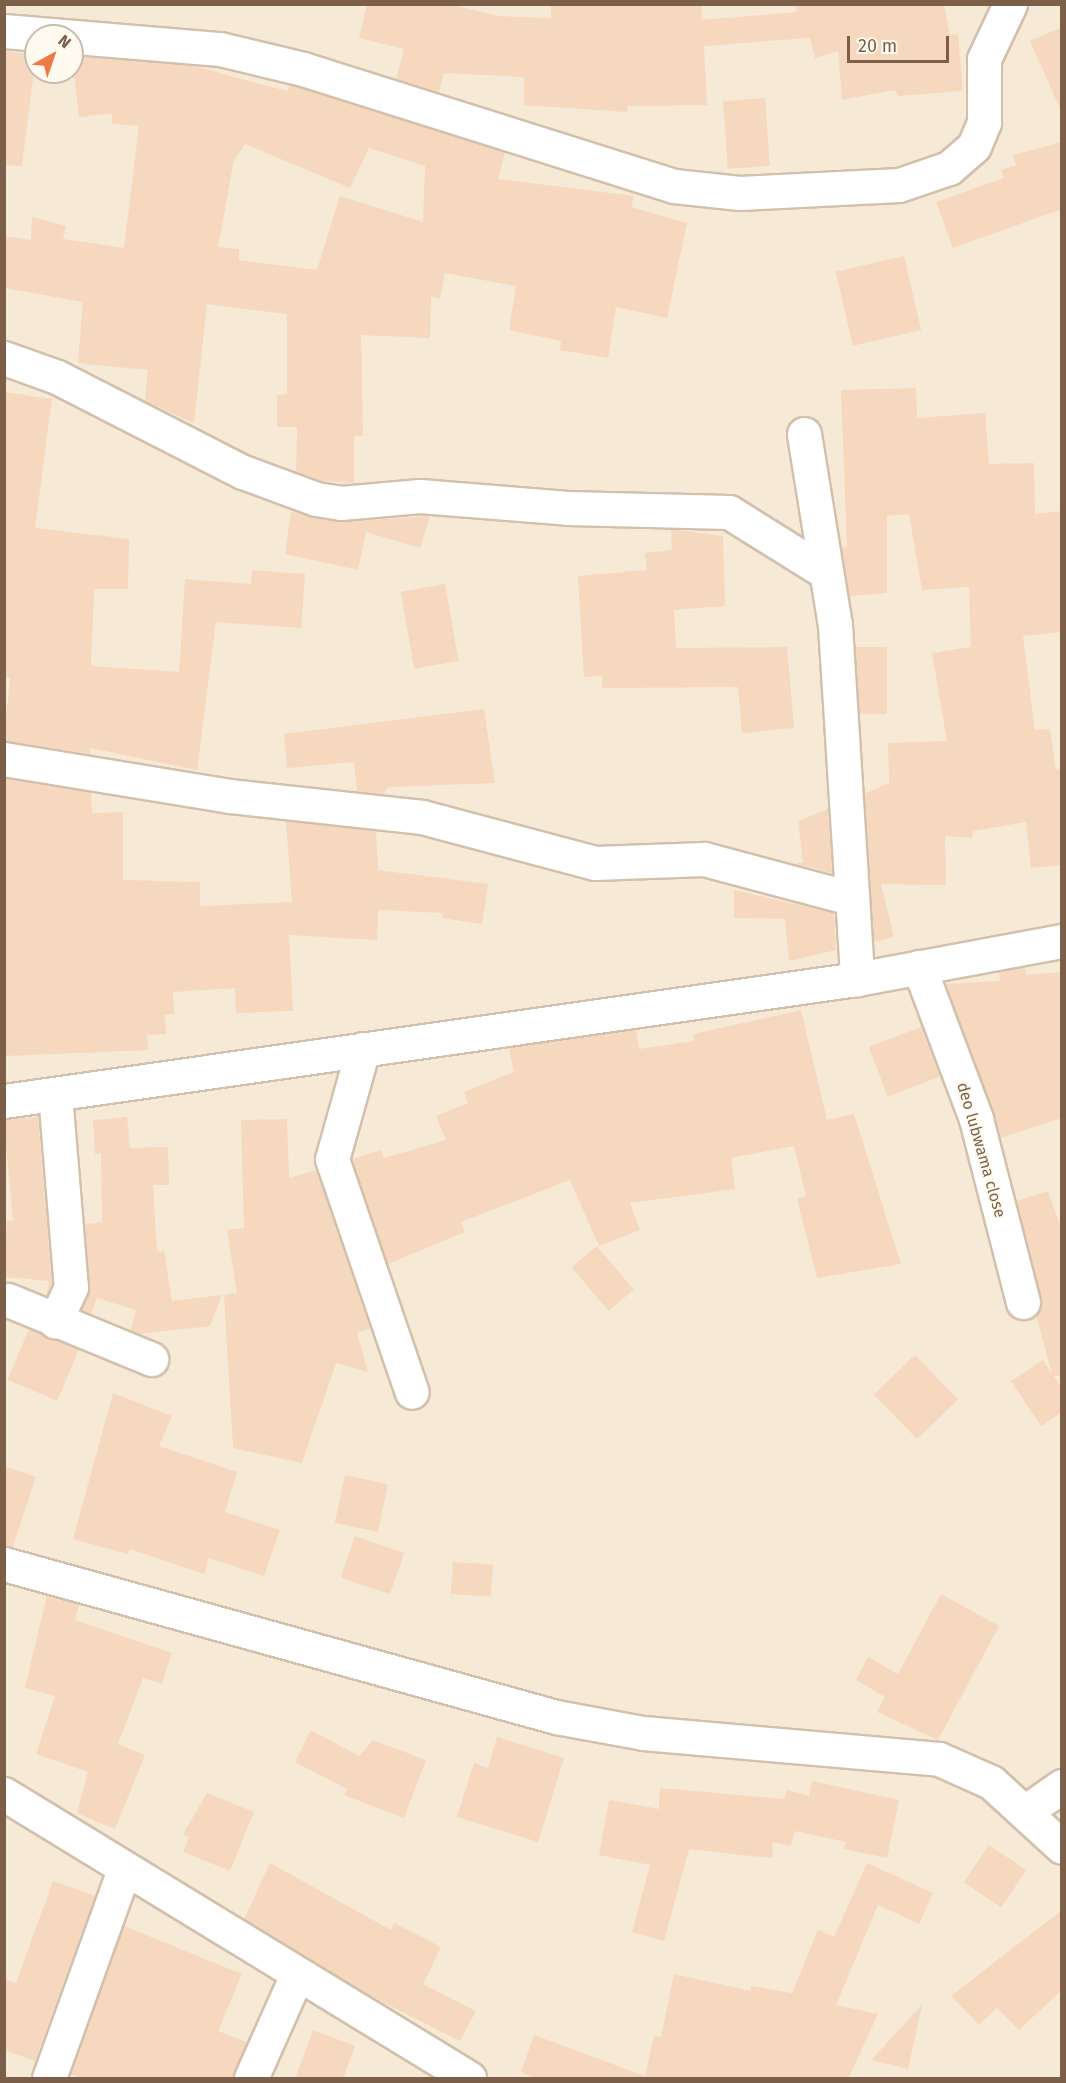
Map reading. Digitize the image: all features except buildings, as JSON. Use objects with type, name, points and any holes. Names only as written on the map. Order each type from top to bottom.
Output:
[{"type":"street","points":[[4,31],[220,49],[303,69],[674,186],[740,193],[899,185],[949,168],[974,146],[984,122],[984,59],[1010,4]]},
{"type":"street","points":[[4,358],[57,377],[243,472],[316,499],[341,503],[420,496],[568,508],[729,512],[825,572]]},
{"type":"street","points":[[804,435],[825,572],[836,625],[857,979]]},
{"type":"street","points":[[4,759],[229,796],[422,817],[595,863],[704,859],[851,898]]},
{"type":"street","points":[[4,1101],[857,979],[1062,941]]},
{"type":"street","name":"deo lubwama close","points":[[919,967],[976,1119],[1023,1302]]},
{"type":"street","points":[[363,1049],[332,1159],[412,1392]]},
{"type":"street","points":[[55,1094],[71,1287],[55,1321]]},
{"type":"street","points":[[8,1300],[151,1359]]},
{"type":"street","points":[[4,1564],[556,1717],[643,1733],[939,1759],[991,1782],[1026,1811],[1062,1847]]},
{"type":"street","points":[[1026,1811],[1062,1786]]},
{"type":"street","points":[[4,1794],[296,1977],[469,2079]]},
{"type":"street","points":[[49,2079],[124,1870]]},
{"type":"street","points":[[251,2079],[296,1977]]},
{"type":"shaded area","points":[[5,5],[1061,5],[1061,2078],[5,2078]]}]
